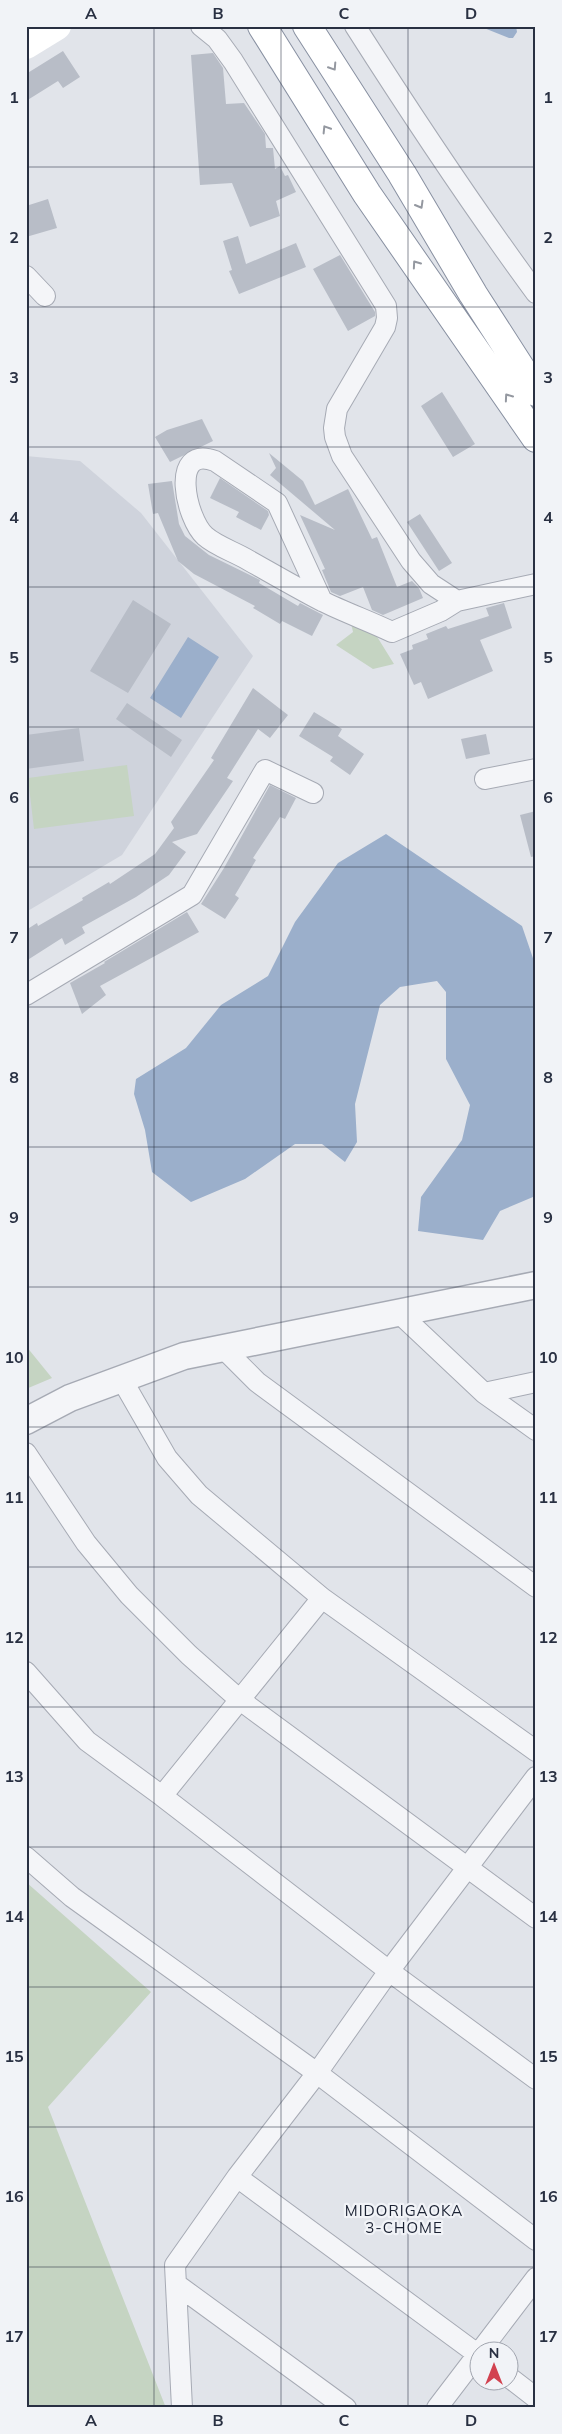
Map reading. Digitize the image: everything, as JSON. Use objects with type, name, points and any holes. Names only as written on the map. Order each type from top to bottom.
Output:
[{"type":"main road","points":[[26,45],[57,26]]},
{"type":"main road","points":[[262,26],[367,194],[536,438]]},
{"type":"main road","points":[[307,26],[402,174],[473,294],[536,392]]},
{"type":"street","points":[[201,26],[217,39],[233,61],[386,306],[387,318],[385,327],[337,409],[335,437],[342,456],[411,561],[431,584],[456,600]]},
{"type":"street","points":[[355,26],[422,132],[490,231],[536,293]]},
{"type":"street","points":[[26,276],[45,296]]},
{"type":"street","points":[[322,601],[277,503],[214,461],[202,459],[191,464],[187,469],[185,481],[189,512],[204,535],[322,601],[392,632],[442,611],[456,600],[536,584]]},
{"type":"street","points":[[485,779],[536,769]]},
{"type":"street","points":[[26,996],[192,895],[265,770],[313,793]]},
{"type":"street","points":[[26,1421],[70,1398],[184,1356],[536,1285]]},
{"type":"street","points":[[398,1312],[484,1393],[536,1430]]},
{"type":"street","points":[[222,1347],[257,1382],[536,1587]]},
{"type":"street","points":[[121,1378],[167,1458],[199,1496],[322,1598],[536,1751]]},
{"type":"street","points":[[484,1393],[536,1382]]},
{"type":"street","points":[[26,1453],[86,1543],[129,1595],[189,1655],[240,1700],[536,1918]]},
{"type":"street","points":[[162,1796],[322,1598]]},
{"type":"street","points":[[26,1672],[87,1741],[162,1796],[389,1971],[536,2079]]},
{"type":"street","points":[[182,2408],[174,2266],[237,2177],[317,2073],[389,1971],[536,1777]]},
{"type":"street","points":[[26,1857],[72,1897],[317,2073],[536,2240]]},
{"type":"street","points":[[237,2177],[470,2349]]},
{"type":"street","points":[[488,2342],[536,2278]]},
{"type":"street","points":[[176,2284],[346,2408]]},
{"type":"street","points":[[437,2408],[470,2365]]},
{"type":"street","points":[[520,2386],[536,2398]]},
{"type":"shaded area","points":[[26,456],[80,461],[141,513],[253,656],[122,855],[26,912]]},
{"type":"green space","points":[[351,623],[376,635],[394,664],[373,669],[336,645],[353,632]]},
{"type":"green space","points":[[127,765],[134,816],[34,829],[28,778]]},
{"type":"green space","points":[[26,1346],[52,1378],[26,1389]]},
{"type":"green space","points":[[26,1882],[151,1992],[48,2107],[166,2408],[26,2408]]},
{"type":"water","points":[[479,26],[516,26],[517,32],[513,38],[509,38]]},
{"type":"water","points":[[188,637],[219,657],[181,718],[150,698]]},
{"type":"water","points":[[386,834],[522,926],[536,967],[536,1181],[533,1197],[500,1211],[483,1240],[418,1231],[421,1197],[462,1140],[470,1105],[446,1059],[446,992],[437,981],[400,987],[380,1005],[355,1104],[357,1142],[345,1162],[322,1144],[295,1144],[245,1179],[191,1202],[152,1172],[145,1130],[134,1094],[136,1079],[186,1048],[221,1005],[268,976],[295,922],[338,863]]},
{"type":"building","points":[[63,51],[80,77],[63,88],[58,81],[26,101],[26,74]]},
{"type":"building","points":[[213,53],[223,68],[226,104],[244,103],[265,134],[266,148],[273,148],[275,169],[280,166],[285,176],[288,175],[296,192],[276,201],[280,216],[250,227],[232,183],[200,185],[191,55]]},
{"type":"building","points":[[48,199],[57,228],[26,237],[26,206]]},
{"type":"building","points":[[238,236],[246,264],[296,243],[306,267],[239,294],[229,271],[232,270],[223,241]]},
{"type":"building","points":[[340,255],[375,312],[375,316],[348,331],[313,269]]},
{"type":"building","points":[[442,392],[475,444],[453,457],[421,406]]},
{"type":"building","points":[[202,419],[213,441],[170,462],[155,437],[167,430]]},
{"type":"building","points":[[269,453],[303,481],[315,505],[348,489],[372,539],[377,537],[397,587],[412,581],[419,588],[423,598],[383,615],[372,610],[363,587],[340,596],[331,592],[322,570],[325,569],[300,515],[335,530],[270,475],[276,468]]},
{"type":"building","points":[[220,478],[268,511],[269,515],[261,530],[236,517],[239,512],[210,498]]},
{"type":"building","points":[[172,481],[179,524],[185,536],[209,555],[260,580],[259,583],[298,606],[300,603],[323,615],[312,636],[282,621],[280,624],[253,608],[255,606],[194,574],[178,561],[158,513],[153,514],[148,484]]},
{"type":"building","points":[[420,514],[452,563],[439,571],[407,522]]},
{"type":"building","points":[[133,600],[171,624],[128,693],[90,671]]},
{"type":"building","points":[[504,603],[512,628],[480,640],[493,671],[428,699],[421,682],[414,685],[400,654],[413,649],[412,645],[428,639],[426,634],[446,626],[448,629],[489,616],[486,608]]},
{"type":"building","points":[[253,688],[288,715],[270,738],[258,729],[227,778],[233,781],[197,834],[172,842],[186,852],[169,875],[136,897],[82,927],[85,933],[65,945],[62,938],[26,961],[26,930],[37,923],[38,926],[83,900],[82,898],[109,882],[110,884],[155,854],[174,828],[171,822],[214,760],[211,758]]},
{"type":"building","points":[[127,703],[182,740],[171,757],[116,719]]},
{"type":"building","points":[[314,712],[342,729],[338,736],[364,754],[350,775],[330,761],[333,757],[299,736]]},
{"type":"building","points":[[79,728],[84,761],[26,769],[26,735]]},
{"type":"building","points":[[486,734],[490,754],[466,759],[461,739]]},
{"type":"building","points":[[270,785],[296,798],[285,819],[280,817],[253,858],[256,860],[235,895],[239,898],[225,919],[201,904],[224,868]]},
{"type":"building","points":[[536,811],[536,856],[531,857],[520,815]]},
{"type":"building","points":[[187,912],[199,932],[100,986],[106,995],[82,1014],[70,983]]},
{"type":"district","name":"MIDORIGAOKA 3-CHOME","points":[[404,2218]]}]
